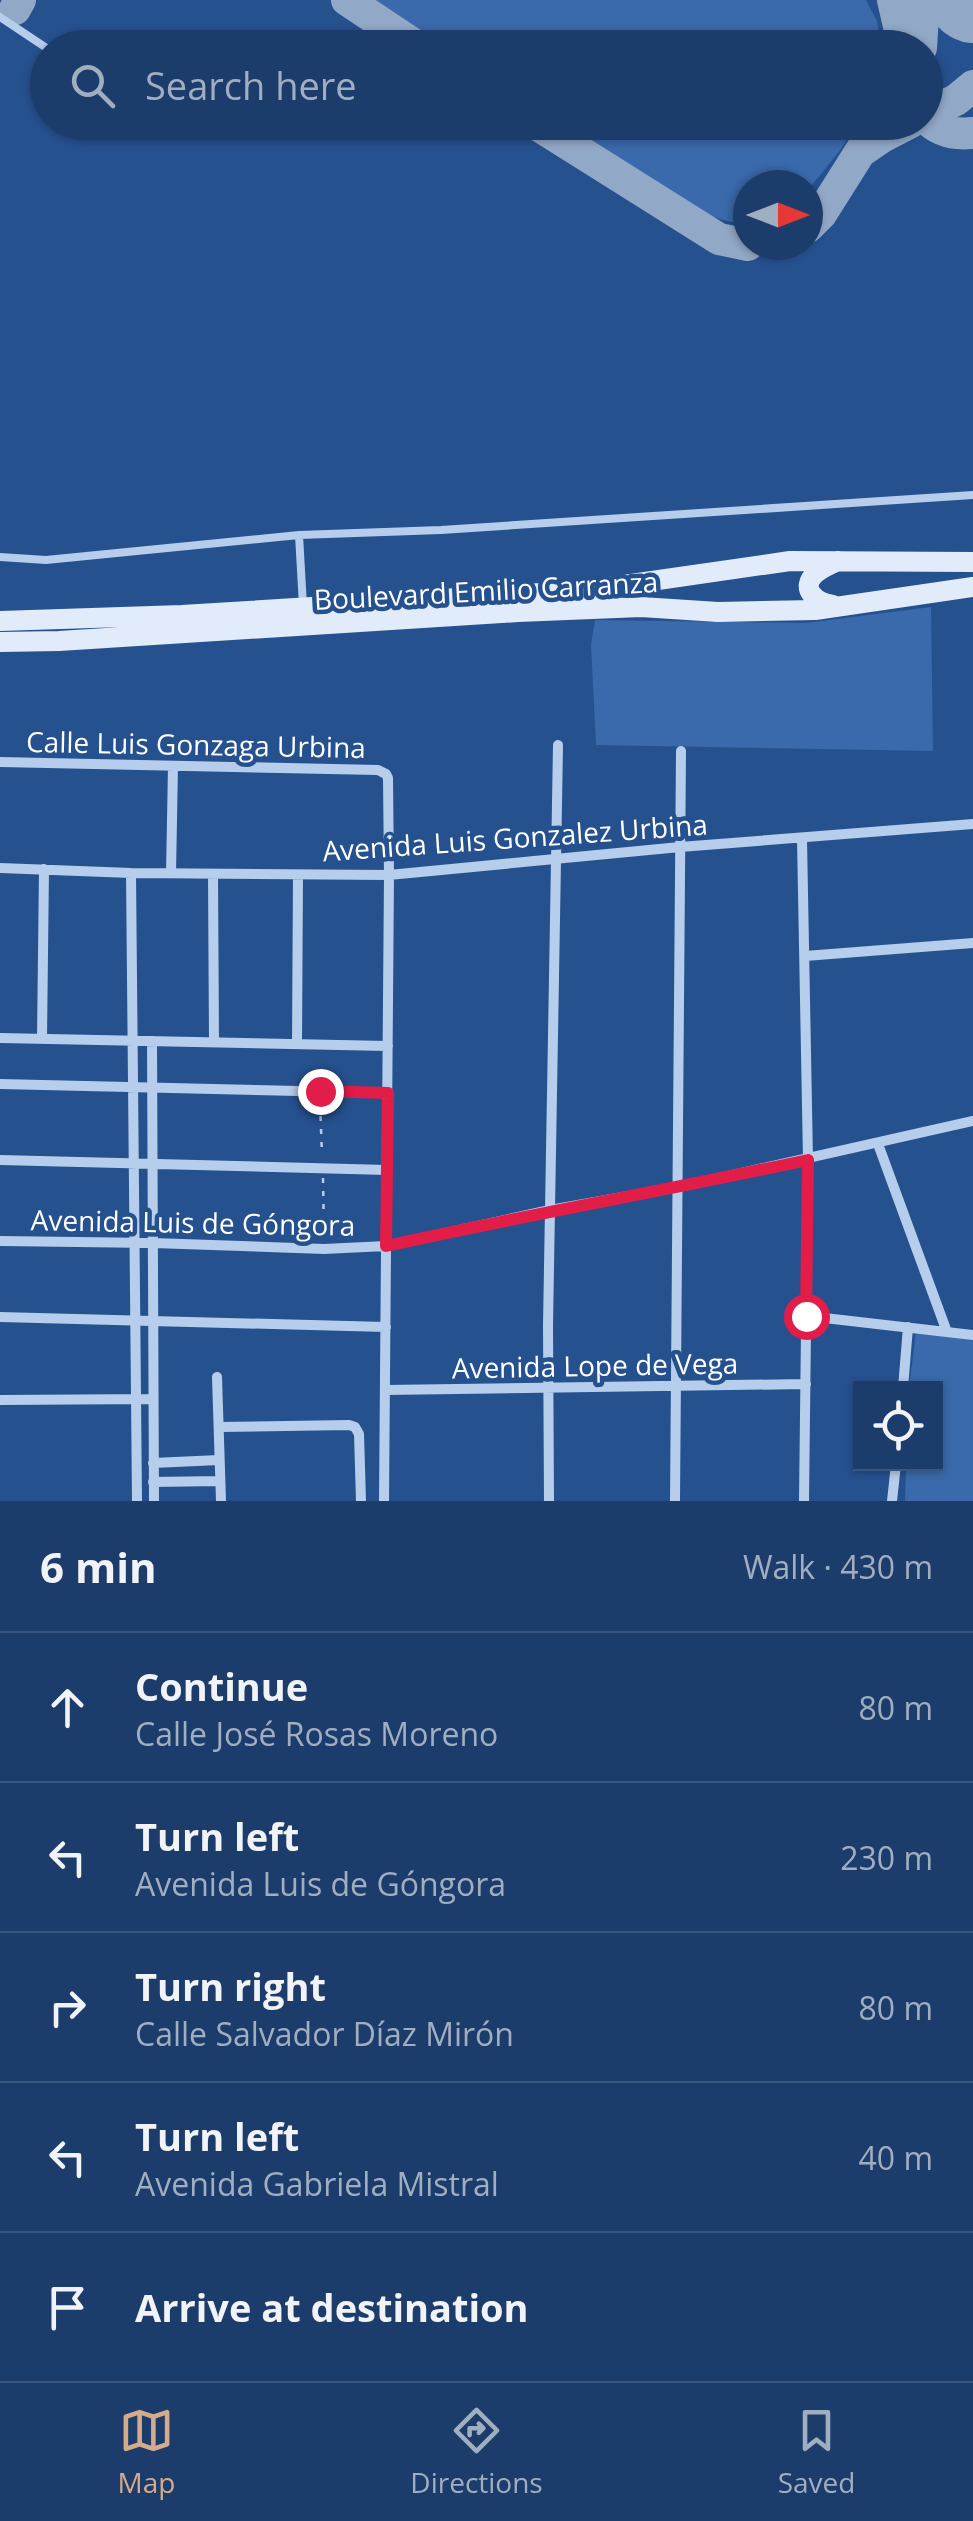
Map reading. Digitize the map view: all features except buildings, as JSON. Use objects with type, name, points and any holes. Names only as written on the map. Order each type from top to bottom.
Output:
[{"type":"street","points":[[840,560],[817,572],[809,585],[810,593],[822,604],[849,606]]},
{"type":"street","name":"Boulevard Emilio Carranza","points":[[0,642],[60,641],[632,586],[790,561],[973,562]]},
{"type":"street","name":"Boulevard Emilio Carranza","points":[[0,621],[640,607],[752,612],[849,606],[973,587]]},
{"type":"street","points":[[549,1501],[558,745]]},
{"type":"street","points":[[676,1501],[681,751]]},
{"type":"street","name":"Calle Luis Gonzaga Urbina","points":[[0,762],[378,770],[388,778],[389,874]]},
{"type":"street","points":[[171,873],[173,766]]},
{"type":"street","name":"Avenida Luis Gonzalez Urbina","points":[[0,868],[298,876],[389,874],[973,824]]},
{"type":"street","points":[[802,839],[808,1160],[804,1501]]},
{"type":"street","points":[[42,1039],[44,870]]},
{"type":"street","points":[[131,873],[136,1501]]},
{"type":"street","points":[[214,874],[214,1042]]},
{"type":"street","points":[[384,1501],[389,874]]},
{"type":"street","points":[[297,1044],[298,876]]},
{"type":"street","points":[[805,956],[973,943]]},
{"type":"street","points":[[0,1038],[388,1046]]},
{"type":"street","points":[[152,1041],[154,1501]]},
{"type":"street","points":[[0,1084],[388,1093]]},
{"type":"street","name":"Avenida Luis de Góngora","points":[[0,1242],[324,1249],[386,1246],[808,1160],[973,1122]]},
{"type":"street","points":[[878,1144],[948,1332]]},
{"type":"street","points":[[0,1160],[387,1170]]},
{"type":"street","points":[[806,1316],[973,1335]]},
{"type":"street","points":[[0,1317],[386,1327]]},
{"type":"street","points":[[904,1381],[908,1327]]},
{"type":"street","points":[[217,1378],[221,1501]]},
{"type":"street","name":"Avenida Lope de Vega","points":[[385,1390],[806,1384]]},
{"type":"street","points":[[0,1400],[153,1398]]},
{"type":"street","points":[[218,1428],[356,1427],[360,1501]]},
{"type":"street","points":[[154,1463],[220,1460]]},
{"type":"street","points":[[892,1501],[895,1471]]},
{"type":"street","points":[[154,1482],[220,1481]]},
{"type":"lane","points":[[0,18],[30,37]]},
{"type":"lane","points":[[0,557],[64,558],[298,536],[973,495]]},
{"type":"lane","points":[[298,536],[304,617]]},
{"type":"shaded area","points":[[366,0],[866,0],[879,30],[413,30]]},
{"type":"shaded area","points":[[579,140],[847,140],[823,171],[733,170],[733,222],[677,200]]},
{"type":"shaded area","points":[[931,607],[933,751],[596,745],[591,645],[595,620],[806,623]]},
{"type":"shaded area","points":[[916,1332],[973,1340],[973,1501],[905,1501],[906,1471],[943,1471],[943,1381],[910,1381]]},
{"type":"taxiway","points":[[15,9],[20,0]]},
{"type":"taxiway","points":[[347,0],[392,30]]},
{"type":"taxiway","points":[[893,0],[900,30]]},
{"type":"taxiway","points":[[921,0],[922,30]]},
{"type":"taxiway","points":[[967,0],[973,14]]},
{"type":"taxiway","points":[[943,106],[973,86]]},
{"type":"taxiway","points":[[943,129],[973,133]]},
{"type":"taxiway","points":[[562,140],[719,239],[733,242]]},
{"type":"taxiway","points":[[823,211],[868,140]]},
{"type":"taxiway","points":[[863,150],[878,140]]},
{"type":"runway","points":[[969,0],[973,2]]},
{"type":"route","points":[[320,1091],[388,1093],[386,1246],[808,1160],[806,1316]]}]
